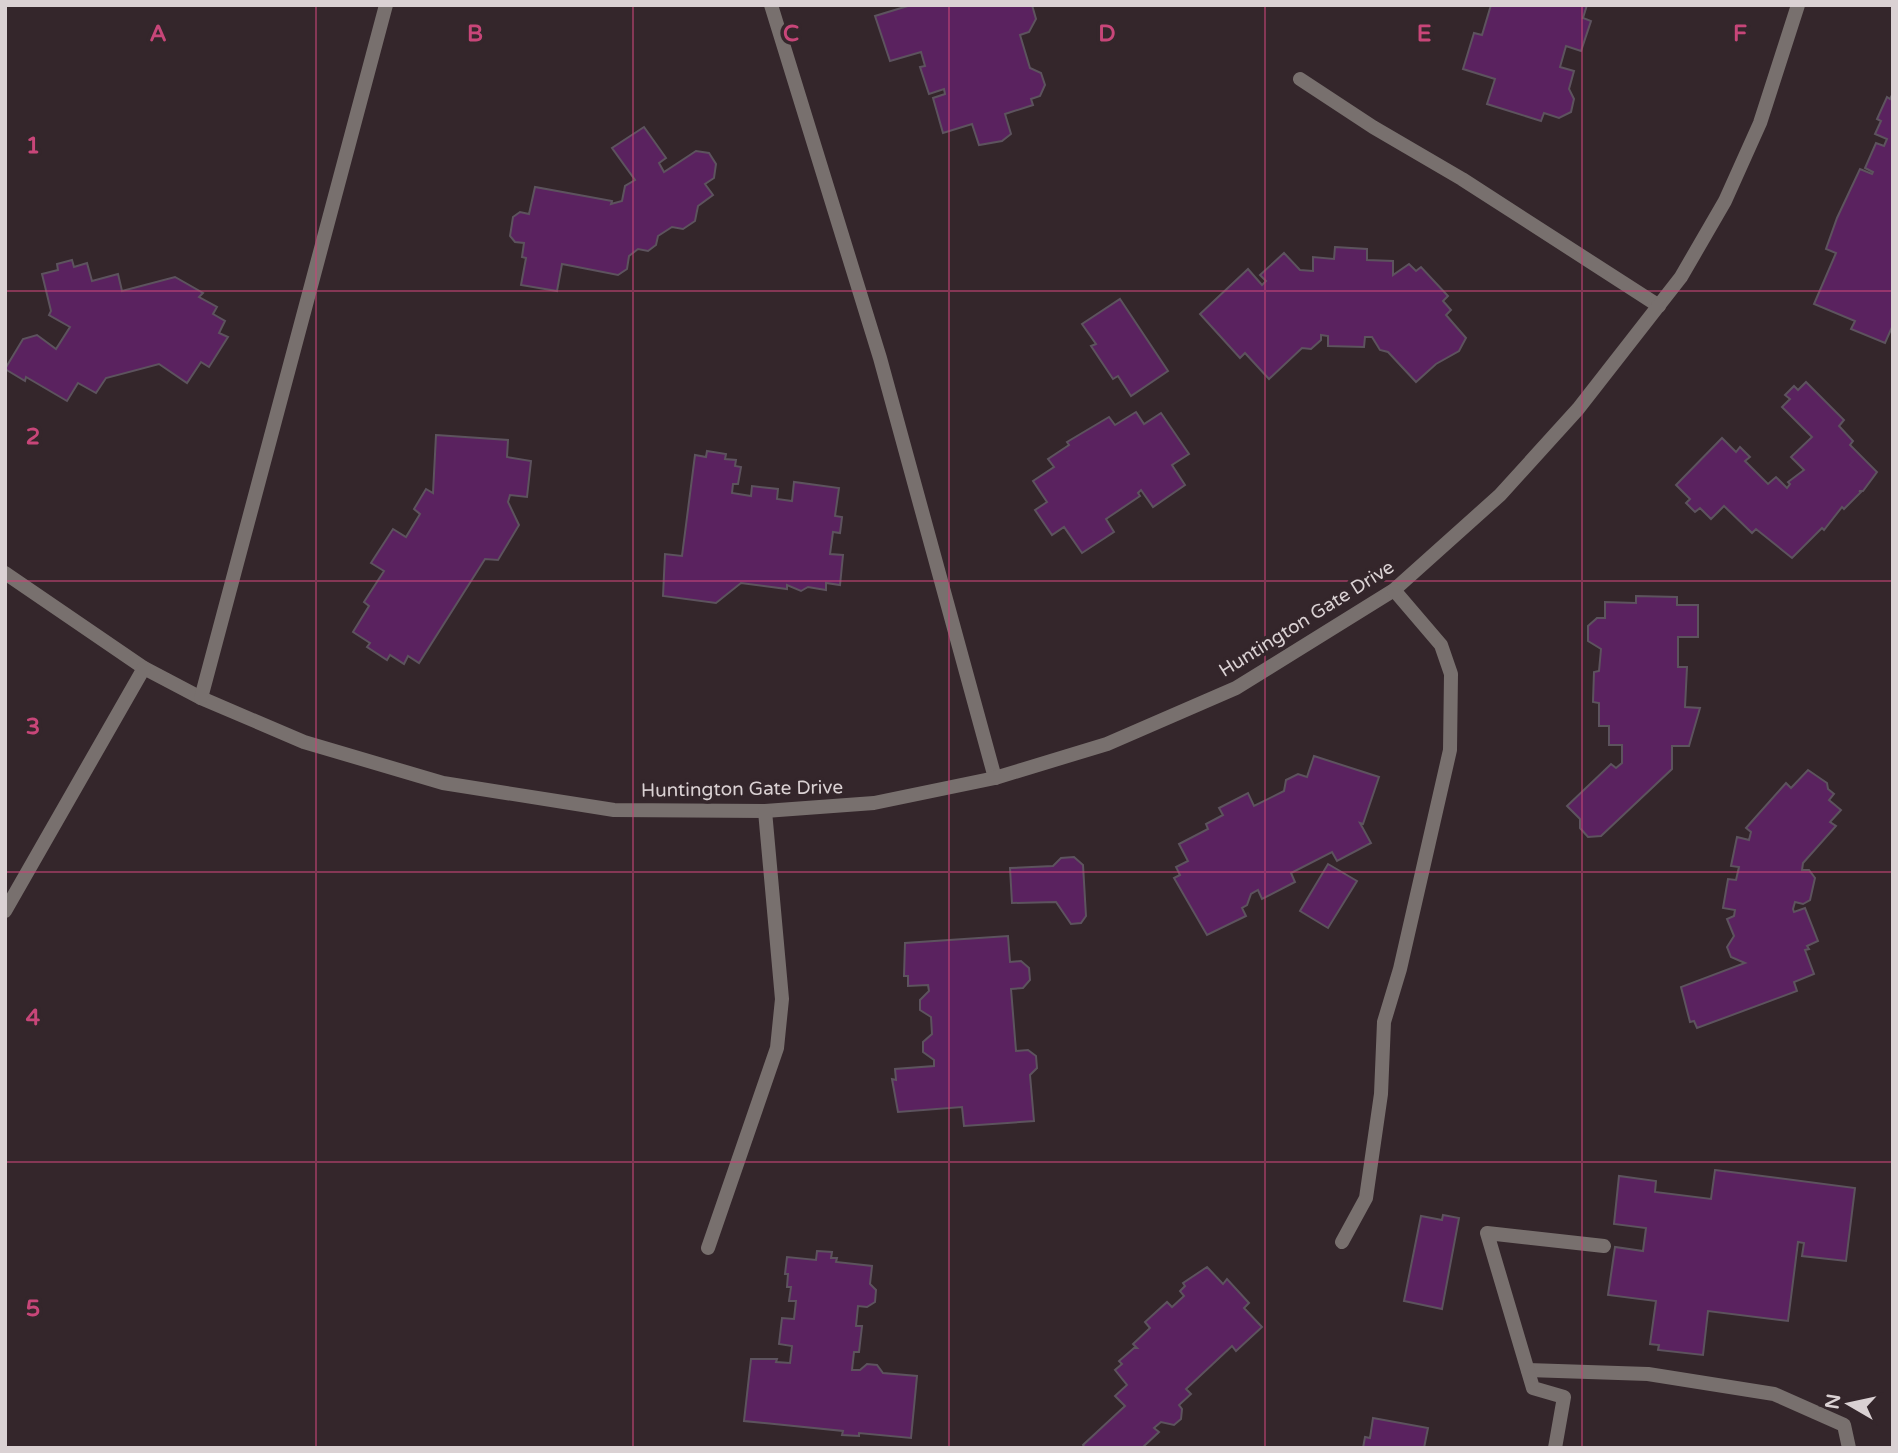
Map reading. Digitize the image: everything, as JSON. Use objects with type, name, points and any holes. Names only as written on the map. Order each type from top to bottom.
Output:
[{"type":"street","points":[[201,698],[386,5]]},
{"type":"street","points":[[771,5],[880,358],[995,778]]},
{"type":"street","name":"Huntington Gate Drive","points":[[5,573],[144,668],[201,698],[304,742],[443,783],[614,810],[765,811],[874,803],[995,778],[1107,744],[1236,688],[1394,590],[1500,495],[1578,409],[1681,277],[1725,201],[1760,123],[1798,5]]},
{"type":"street","points":[[1300,79],[1373,127],[1473,185],[1659,306]]},
{"type":"street","points":[[1342,1242],[1366,1198],[1381,1094],[1384,1021],[1400,969],[1450,750],[1451,674],[1441,645],[1394,590]]},
{"type":"street","points":[[5,911],[144,668]]},
{"type":"street","points":[[708,1248],[777,1048],[782,999],[765,811]]},
{"type":"street","points":[[1555,1448],[1564,1396],[1533,1388],[1488,1233],[1604,1246]]},
{"type":"street","points":[[1528,1370],[1648,1374],[1774,1394],[1844,1425],[1849,1448]]},
{"type":"building","points":[[911,5],[1032,5],[1036,19],[1029,32],[1020,35],[1030,68],[1041,73],[1045,85],[1040,96],[1031,99],[1033,105],[1005,114],[1011,134],[1002,141],[979,145],[972,124],[943,133],[933,98],[945,94],[944,89],[929,94],[920,67],[925,66],[921,52],[890,61],[875,16]]},
{"type":"building","points":[[1491,5],[1587,5],[1583,18],[1591,21],[1581,51],[1566,46],[1560,67],[1574,71],[1569,89],[1574,99],[1571,112],[1559,118],[1544,113],[1541,121],[1487,104],[1495,79],[1463,69],[1474,33],[1482,35]]},
{"type":"building","points":[[1893,93],[1893,325],[1885,343],[1851,329],[1855,321],[1814,304],[1836,253],[1826,249],[1837,218],[1860,169],[1872,174],[1873,172],[1865,168],[1876,143],[1884,146],[1887,139],[1875,134],[1881,121],[1877,119],[1887,97],[1890,99]]},
{"type":"building","points":[[644,127],[666,158],[659,163],[664,172],[696,151],[709,153],[716,164],[714,178],[705,184],[713,195],[698,206],[695,221],[683,229],[672,227],[658,236],[656,245],[648,251],[638,249],[629,256],[627,269],[618,275],[562,264],[557,291],[521,285],[526,258],[522,257],[524,243],[515,242],[510,236],[513,217],[520,212],[529,214],[535,187],[612,201],[611,204],[622,201],[625,186],[635,180],[612,148]]},
{"type":"building","points":[[1335,247],[1367,249],[1367,260],[1393,261],[1393,275],[1409,264],[1416,271],[1421,267],[1448,296],[1443,301],[1451,310],[1446,315],[1466,338],[1459,351],[1436,364],[1416,382],[1388,352],[1380,350],[1372,337],[1365,337],[1364,347],[1328,346],[1328,336],[1321,335],[1321,340],[1311,349],[1302,348],[1269,379],[1245,353],[1240,358],[1200,314],[1248,269],[1262,285],[1266,281],[1260,275],[1284,253],[1300,270],[1313,271],[1313,257],[1334,259]]},
{"type":"building","points":[[72,260],[74,267],[87,263],[92,281],[118,274],[122,291],[175,277],[203,293],[199,297],[217,307],[213,314],[225,321],[219,333],[228,337],[209,367],[201,362],[187,383],[159,364],[106,378],[96,393],[78,383],[67,401],[26,377],[25,381],[5,369],[23,339],[37,335],[56,349],[70,327],[49,315],[51,311],[42,274],[58,270],[57,264]]},
{"type":"building","points":[[1120,299],[1168,371],[1131,396],[1118,376],[1113,379],[1091,346],[1096,344],[1082,324]]},
{"type":"building","points":[[1806,382],[1844,420],[1839,426],[1853,441],[1850,445],[1877,472],[1863,491],[1859,491],[1861,492],[1844,509],[1842,507],[1824,530],[1822,528],[1792,558],[1756,529],[1752,533],[1724,506],[1711,519],[1700,508],[1695,512],[1686,503],[1690,499],[1676,485],[1722,438],[1736,452],[1740,447],[1750,457],[1745,461],[1768,484],[1776,477],[1787,488],[1790,484],[1788,482],[1804,470],[1791,457],[1812,437],[1782,407],[1790,399],[1785,395],[1794,386],[1798,390]]},
{"type":"building","points":[[1136,412],[1144,424],[1161,413],[1189,454],[1172,465],[1185,485],[1153,507],[1141,490],[1138,493],[1140,496],[1106,519],[1114,532],[1082,553],[1064,527],[1052,535],[1035,510],[1047,502],[1033,481],[1054,467],[1048,459],[1069,445],[1067,442],[1109,417],[1115,425]]},
{"type":"building","points":[[436,435],[508,440],[507,457],[531,461],[527,497],[510,495],[508,502],[519,525],[498,560],[485,559],[419,663],[408,656],[404,664],[390,655],[387,660],[367,647],[370,643],[353,632],[369,606],[364,602],[384,571],[371,563],[393,529],[406,537],[420,514],[414,509],[426,489],[433,493]]},
{"type":"building","points":[[707,451],[726,454],[725,459],[736,460],[735,466],[741,467],[738,484],[733,484],[732,493],[751,496],[752,486],[778,489],[777,499],[792,501],[794,482],[839,488],[835,516],[842,517],[840,533],[833,532],[830,554],[843,555],[840,585],[826,583],[826,590],[808,587],[801,591],[787,585],[787,589],[741,583],[716,603],[663,596],[665,554],[682,556],[695,455],[706,457]]},
{"type":"building","points":[[1636,596],[1677,597],[1677,605],[1698,605],[1698,637],[1678,637],[1678,667],[1687,667],[1685,707],[1700,708],[1689,746],[1672,746],[1672,769],[1601,836],[1588,837],[1580,828],[1580,819],[1567,806],[1611,764],[1616,768],[1622,763],[1622,745],[1609,745],[1609,726],[1599,726],[1599,703],[1593,702],[1594,672],[1599,671],[1601,649],[1588,641],[1588,626],[1597,618],[1605,618],[1605,602],[1636,603]]},
{"type":"building","points":[[1314,756],[1379,777],[1363,824],[1360,823],[1371,843],[1337,861],[1332,852],[1291,873],[1295,882],[1262,899],[1258,890],[1251,894],[1247,905],[1242,908],[1246,916],[1207,935],[1174,878],[1180,875],[1176,867],[1188,861],[1179,844],[1208,829],[1206,824],[1223,815],[1219,808],[1248,793],[1254,806],[1284,791],[1286,780],[1298,774],[1307,777]]},
{"type":"building","points":[[1808,770],[1827,783],[1828,789],[1834,794],[1829,800],[1841,810],[1830,822],[1836,826],[1803,863],[1802,870],[1809,870],[1815,878],[1810,900],[1803,904],[1795,902],[1793,909],[1794,912],[1805,908],[1818,941],[1807,946],[1809,949],[1805,950],[1814,974],[1794,982],[1797,991],[1697,1028],[1694,1021],[1690,1022],[1681,987],[1745,963],[1731,957],[1727,947],[1734,936],[1727,919],[1734,916],[1735,910],[1723,908],[1728,879],[1736,880],[1739,867],[1731,866],[1737,837],[1749,840],[1751,832],[1746,828],[1786,783],[1791,788]]},
{"type":"building","points":[[1074,857],[1083,865],[1086,916],[1081,923],[1071,924],[1056,902],[1012,903],[1010,868],[1053,866],[1061,858]]},
{"type":"building","points":[[1328,864],[1357,881],[1328,928],[1300,911]]},
{"type":"building","points":[[1008,936],[1010,962],[1021,961],[1029,968],[1030,980],[1023,988],[1011,989],[1016,1051],[1028,1050],[1036,1056],[1037,1068],[1030,1075],[1034,1121],[964,1126],[962,1107],[898,1112],[892,1079],[896,1080],[895,1069],[934,1066],[934,1060],[923,1052],[923,1042],[932,1034],[931,1017],[920,1010],[920,1000],[929,991],[928,985],[908,986],[908,976],[904,976],[905,943]]},
{"type":"building","points":[[1715,1170],[1855,1188],[1846,1261],[1802,1256],[1804,1243],[1798,1242],[1788,1321],[1708,1311],[1703,1355],[1658,1350],[1659,1345],[1650,1344],[1656,1301],[1608,1295],[1615,1247],[1643,1251],[1646,1228],[1614,1224],[1619,1176],[1656,1181],[1655,1192],[1711,1199]]},
{"type":"building","points":[[1443,1215],[1459,1218],[1442,1309],[1404,1301],[1421,1216],[1442,1220]]},
{"type":"building","points":[[817,1251],[832,1252],[831,1258],[837,1258],[836,1262],[872,1266],[870,1284],[876,1290],[875,1302],[867,1307],[858,1306],[856,1326],[862,1326],[859,1352],[854,1352],[852,1370],[860,1370],[867,1364],[877,1365],[883,1373],[917,1376],[911,1438],[859,1433],[859,1436],[842,1435],[843,1431],[744,1421],[751,1359],[777,1359],[776,1362],[790,1363],[792,1346],[779,1344],[782,1318],[794,1319],[796,1301],[789,1301],[791,1287],[787,1287],[788,1274],[785,1274],[787,1257],[816,1260]]},
{"type":"building","points":[[1207,1267],[1223,1284],[1227,1279],[1249,1303],[1244,1308],[1262,1327],[1236,1351],[1232,1346],[1186,1389],[1191,1394],[1179,1405],[1182,1409],[1181,1419],[1174,1425],[1161,1422],[1154,1428],[1159,1432],[1142,1448],[1085,1448],[1083,1445],[1125,1406],[1115,1396],[1127,1385],[1115,1370],[1122,1364],[1119,1361],[1137,1348],[1133,1344],[1150,1328],[1145,1322],[1167,1302],[1172,1307],[1184,1296],[1180,1291],[1185,1286],[1183,1283]]},
{"type":"building","points":[[1373,1418],[1428,1428],[1424,1448],[1363,1448],[1365,1437],[1370,1438]]}]
